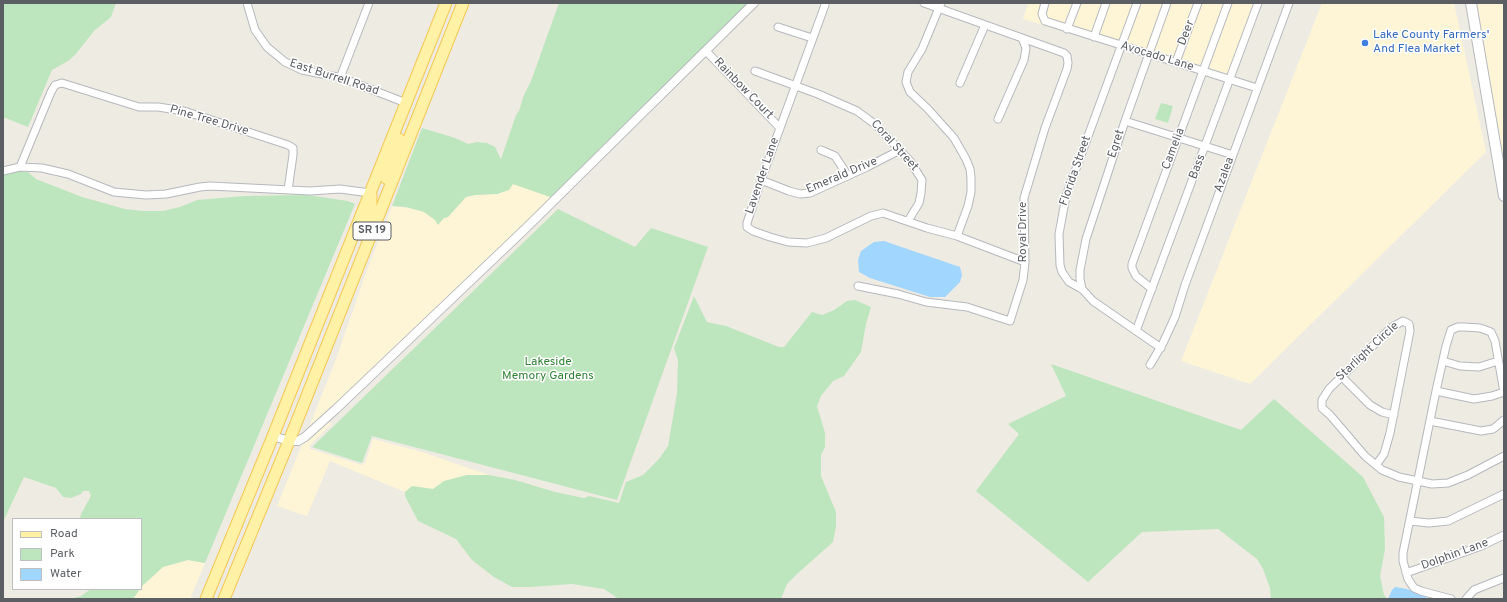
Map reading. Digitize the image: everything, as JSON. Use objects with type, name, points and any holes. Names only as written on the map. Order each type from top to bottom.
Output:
[{"type":"main road","name":"SR 19","points":[[206,599],[273,436],[446,3]]},
{"type":"main road","name":"SR 19","points":[[224,599],[289,441],[463,3]]},
{"type":"main road","points":[[1471,3],[1504,196]]},
{"type":"main road","points":[[385,198],[384,183],[420,78],[421,66]]},
{"type":"main road","points":[[350,288],[349,278],[371,211],[370,192]]},
{"type":"street","name":"East Burrell Road","points":[[247,3],[255,30],[267,47],[278,57],[293,67],[340,78],[406,103]]},
{"type":"street","points":[[340,78],[368,3]]},
{"type":"street","points":[[273,436],[289,441],[298,441],[305,437],[352,395],[504,250],[754,3]]},
{"type":"street","name":"Royal Drive","points":[[858,286],[926,302],[967,307],[1010,321],[1023,280],[1025,262],[1024,198],[1068,63],[1068,59],[1064,53],[940,6],[924,3]]},
{"type":"street","name":"Avocado Lane","points":[[1045,3],[1042,14],[1044,19],[1058,26],[1257,88]]},
{"type":"street","points":[[1067,29],[1077,3]]},
{"type":"street","points":[[1094,37],[1106,3]]},
{"type":"street","name":"Florida Street","points":[[1137,3],[1066,196],[1060,225],[1060,265],[1062,272],[1069,282],[1082,288],[1093,301],[1161,348]]},
{"type":"street","name":"Egret","points":[[1082,288],[1080,270],[1086,239],[1125,121],[1167,3]]},
{"type":"street","name":"Deer","points":[[1176,62],[1198,3]]},
{"type":"street","name":"Camelia","points":[[1152,289],[1136,276],[1132,268],[1132,264],[1228,3]]},
{"type":"street","name":"Bass","points":[[1136,331],[1258,3]]},
{"type":"street","name":"Azalea","points":[[1150,365],[1161,348],[1175,317],[1185,284],[1289,3]]},
{"type":"street","name":"Lavender Lane","points":[[825,6],[761,180],[746,223],[747,227],[750,230],[770,237],[795,243],[816,242],[864,219],[880,213],[887,213],[927,228],[957,236],[1025,262]]},
{"type":"street","points":[[940,6],[922,49],[908,72],[906,82],[910,92],[928,109],[954,138],[970,169],[972,178],[971,192],[968,206],[957,236]]},
{"type":"street","points":[[960,83],[985,24]]},
{"type":"street","points":[[778,27],[812,38]]},
{"type":"street","points":[[998,119],[1024,60],[1026,48],[1022,38]]},
{"type":"street","name":"Rainbow Court","points":[[706,51],[780,128]]},
{"type":"street","name":"Coral Street","points":[[755,71],[840,103],[865,116],[876,125],[910,161],[922,180],[922,193],[919,203],[908,221]]},
{"type":"street","name":"Pine Tree Drive","points":[[20,167],[51,92],[55,85],[62,82],[139,107],[158,107],[184,111],[288,145],[292,148],[293,155],[288,190]]},
{"type":"street","points":[[1125,121],[1233,155]]},
{"type":"street","points":[[822,150],[835,156],[848,176]]},
{"type":"street","name":"Emerald Drive","points":[[761,180],[789,191],[805,194],[810,193],[900,150]]},
{"type":"street","points":[[3,171],[20,167],[54,170],[114,192],[146,195],[166,194],[210,186],[288,190],[340,189],[370,192]]},
{"type":"street","name":"Starlight Circle","points":[[1376,465],[1384,454],[1394,415],[1410,331],[1409,324],[1400,321],[1392,327],[1325,394],[1322,400],[1322,408],[1376,465],[1388,473],[1418,481],[1432,484],[1448,482],[1468,475],[1504,456]]},
{"type":"street","points":[[1436,391],[1474,399],[1504,392],[1495,341],[1490,332],[1480,328],[1464,327],[1454,329],[1450,333],[1436,391],[1403,553],[1403,561],[1408,580],[1414,588],[1450,599]]},
{"type":"street","points":[[1443,361],[1470,367],[1485,366],[1498,361]]},
{"type":"street","points":[[1342,377],[1370,405],[1382,412],[1394,415]]},
{"type":"street","points":[[1430,421],[1481,431],[1493,428],[1504,420]]},
{"type":"street","points":[[1410,521],[1429,523],[1448,522],[1504,494]]},
{"type":"street","name":"Dolphin Lane","points":[[1406,573],[1481,546],[1504,536]]},
{"type":"street","points":[[1466,599],[1474,590],[1504,578]]},
{"type":"shaded area","points":[[1028,3],[1257,3],[1229,80],[1023,19]]},
{"type":"shaded area","points":[[1322,3],[1454,3],[1486,152],[1250,384],[1181,361]]},
{"type":"shaded area","points":[[1474,3],[1504,3],[1504,164],[1502,165]]},
{"type":"shaded area","points":[[513,184],[553,198],[307,432],[335,362],[367,270],[392,206],[415,209],[424,212],[435,220],[448,217],[466,197],[498,194]]},
{"type":"shaded area","points":[[327,422],[332,423],[310,445],[310,449],[362,465],[365,463],[373,439],[422,452],[489,475],[467,475],[444,481],[433,489],[412,486],[405,492],[330,461],[307,516],[277,506],[303,442]]},
{"type":"shaded area","points":[[188,560],[205,563],[190,599],[133,599],[139,590],[142,590],[142,586],[163,567]]},
{"type":"green space","points":[[3,3],[116,3],[111,17],[94,31],[75,55],[68,61],[52,70],[28,127],[3,117]]},
{"type":"green space","points":[[559,3],[750,3],[553,198],[513,184],[509,190],[497,194],[466,197],[448,217],[444,218],[438,225],[435,220],[424,212],[406,207],[392,206],[422,128],[455,138],[468,144],[477,142],[487,143],[495,147],[501,159],[516,115],[531,81]]},
{"type":"green space","points":[[1161,103],[1173,106],[1168,123],[1155,119]]},
{"type":"green space","points":[[3,169],[28,172],[36,179],[82,197],[125,209],[143,211],[163,211],[180,207],[197,200],[245,196],[307,195],[348,201],[355,204],[205,563],[188,560],[163,567],[142,586],[142,518],[80,518],[91,496],[89,491],[83,491],[81,494],[71,498],[63,497],[56,488],[24,477],[3,522]]},
{"type":"green space","name":"Lakeside Memory Gardens","points":[[558,209],[635,247],[651,228],[708,247],[617,500],[372,436],[362,463],[312,447]]},
{"type":"green space","points":[[694,296],[707,322],[726,326],[779,347],[784,347],[812,312],[822,315],[834,310],[847,301],[855,300],[871,307],[861,352],[844,376],[833,381],[821,396],[817,406],[825,433],[825,447],[821,455],[821,476],[836,512],[836,526],[833,542],[787,584],[781,599],[619,599],[604,589],[572,584],[512,587],[494,577],[472,560],[456,539],[418,521],[405,496],[405,492],[412,486],[433,489],[444,481],[467,475],[489,475],[515,480],[555,492],[584,498],[589,496],[619,503],[626,482],[643,475],[659,459],[668,446],[677,394],[678,360],[674,348]]},
{"type":"green space","points":[[1051,364],[1241,430],[1274,399],[1363,477],[1384,517],[1385,549],[1380,576],[1384,595],[1387,599],[1271,599],[1270,588],[1263,569],[1257,559],[1218,529],[1142,532],[1088,582],[976,491],[1019,434],[1008,424],[1066,396]]},
{"type":"green space","points":[[90,590],[139,590],[133,599],[71,599],[81,596]]},
{"type":"water","points":[[884,241],[960,267],[962,275],[960,282],[945,297],[930,297],[870,278],[859,272],[858,260],[861,251],[874,242]]},
{"type":"water","points":[[1395,587],[1407,589],[1430,599],[1388,599]]},
{"type":"place","name":"Lake County Farmers' And Flea Market","points":[[1365,43]]}]
